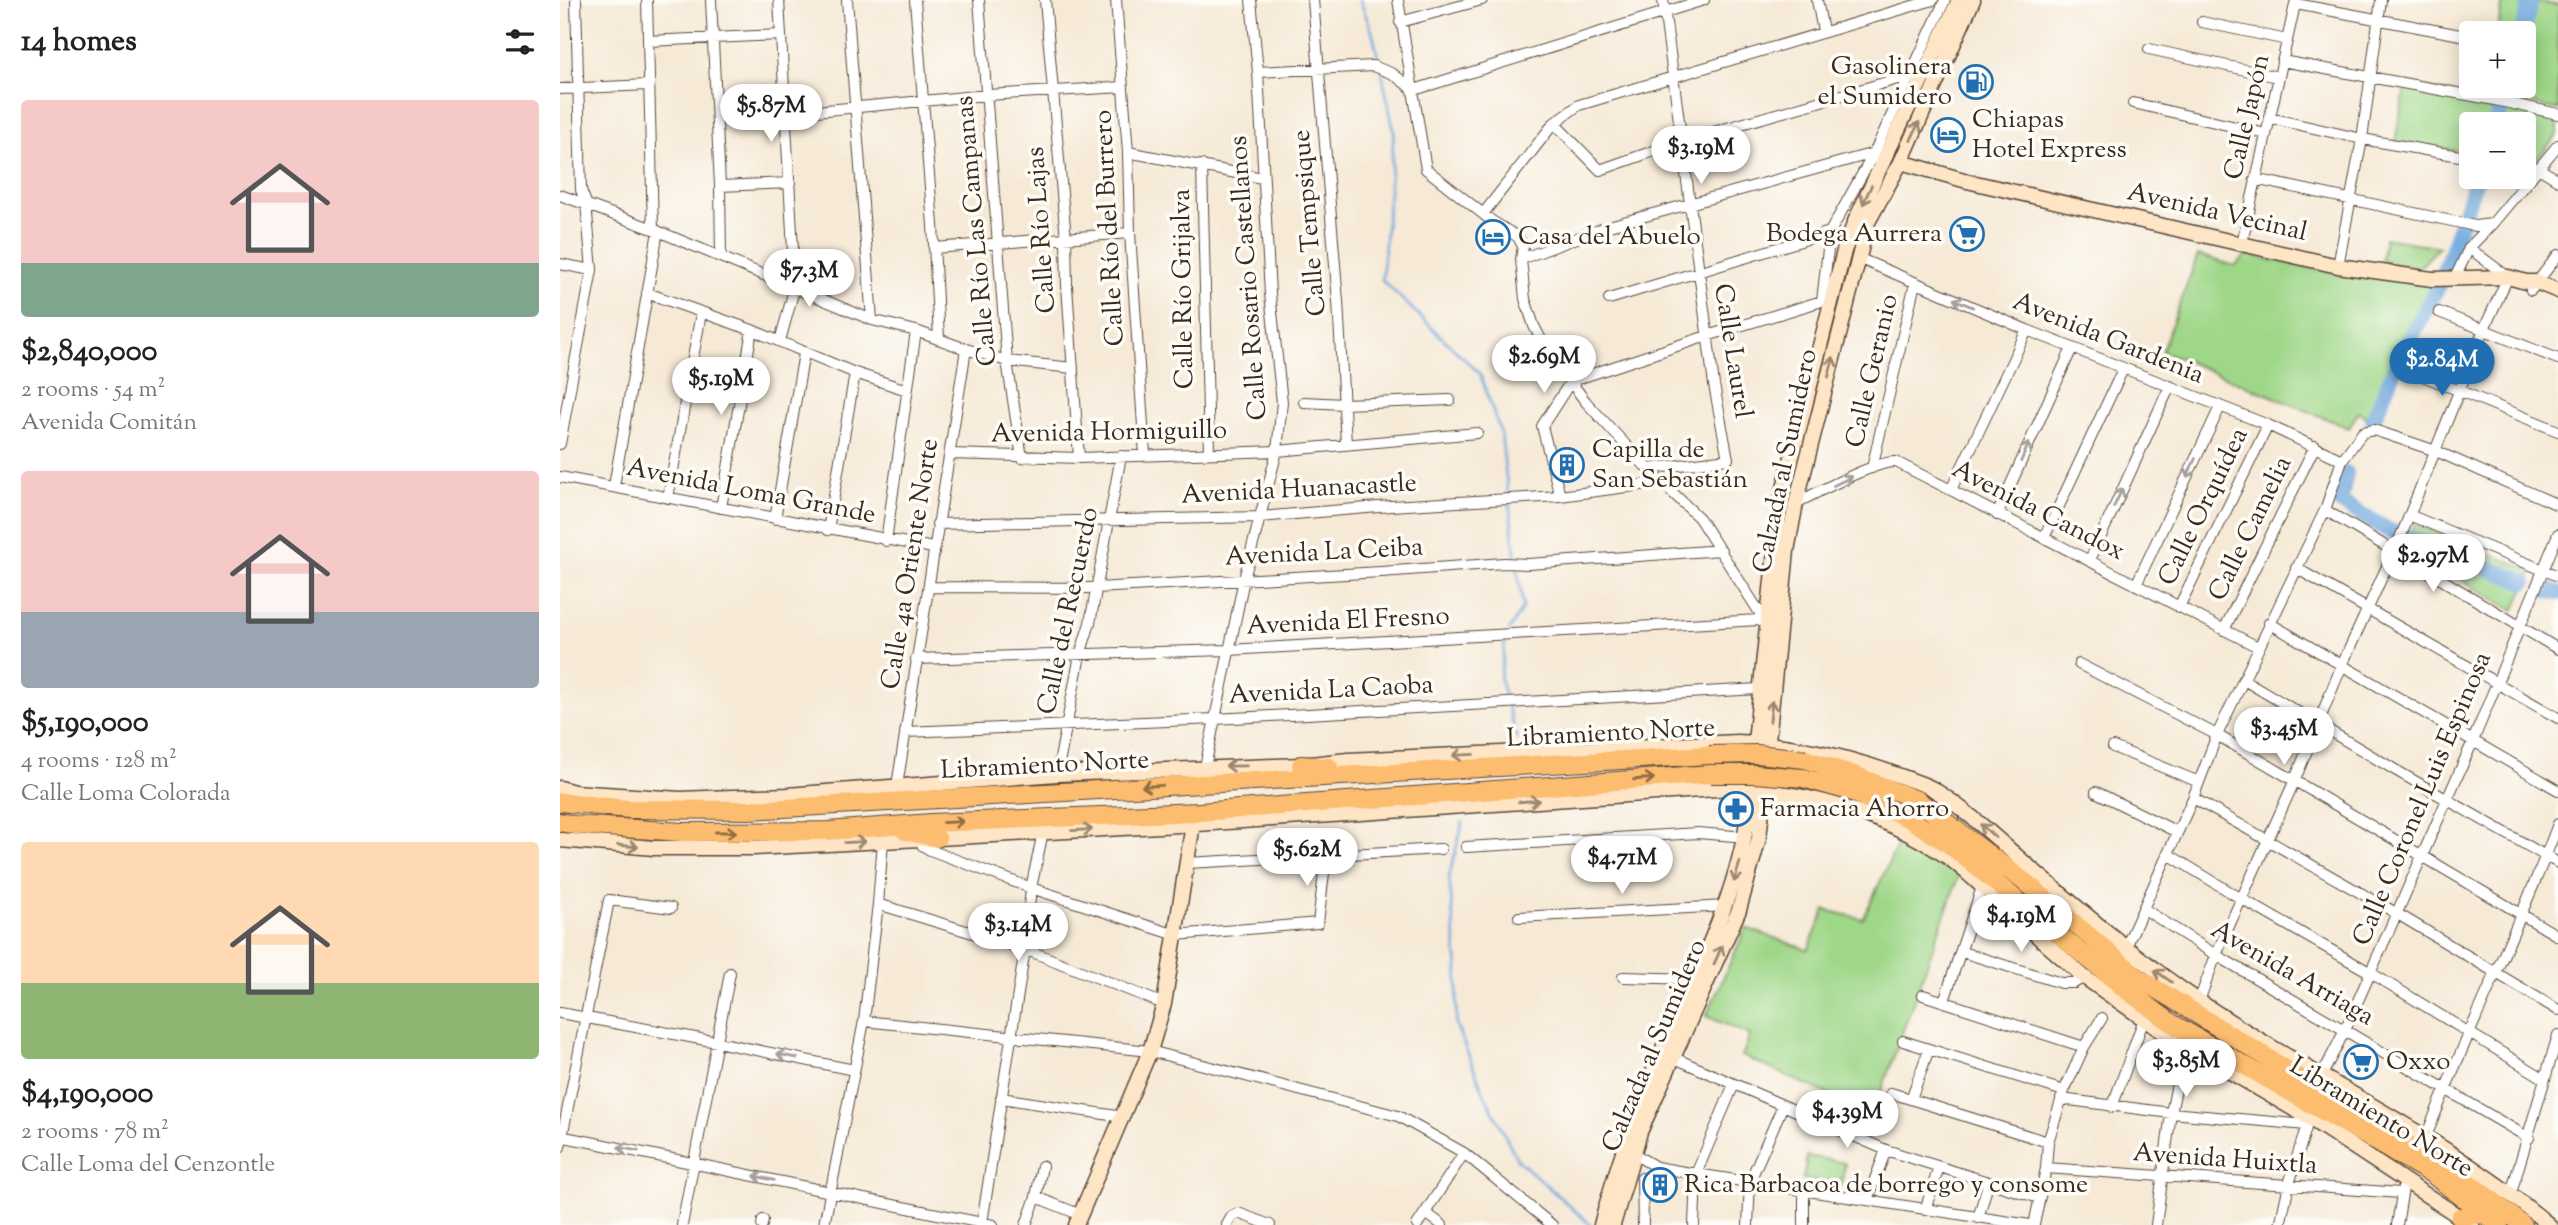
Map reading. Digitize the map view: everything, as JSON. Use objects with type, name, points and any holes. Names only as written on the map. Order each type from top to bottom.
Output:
[{"type":"highway","name":"Libramiento Norte","points":[[560,802],[628,809],[748,810],[1399,772],[1703,749],[1805,759],[1844,771],[1917,800],[2034,888],[2140,979],[2480,1191],[2523,1225]]},
{"type":"highway","points":[[1301,765],[1399,772]]},
{"type":"highway","name":"Libramiento Norte","points":[[560,822],[682,832],[885,833],[1405,798],[1707,782],[1755,774],[1804,778],[1853,792],[1910,819],[1950,845],[2129,992],[2173,1024],[2432,1174],[2479,1220]]},
{"type":"highway","points":[[881,801],[927,784]]},
{"type":"highway","points":[[1370,812],[1405,798]]},
{"type":"highway","points":[[885,833],[937,838]]},
{"type":"highway","points":[[2250,1049],[2299,1063]]},
{"type":"highway","points":[[2248,1069],[2260,1088]]},
{"type":"street","points":[[560,444],[562,413],[592,270],[581,190],[576,0]]},
{"type":"street","points":[[614,486],[648,293],[656,230],[648,85],[647,0]]},
{"type":"street","points":[[711,0],[721,257]]},
{"type":"street","points":[[779,0],[795,286],[779,341]]},
{"type":"street","points":[[847,0],[872,320]]},
{"type":"street","points":[[915,0],[939,339]]},
{"type":"street","name":"Calle Río Las Campanas","points":[[979,0],[1007,361],[1022,458]]},
{"type":"street","name":"Calle Río Lajas","points":[[1045,0],[1066,239],[1079,458]]},
{"type":"street","name":"Calle Río del Burrero","points":[[1116,0],[1146,455]]},
{"type":"street","name":"Calle Rosario Castellanos","points":[[1205,767],[1244,579],[1277,451],[1282,402],[1270,294],[1258,72],[1251,0]]},
{"type":"street","name":"Calle Tempsique","points":[[1313,0],[1346,444]]},
{"type":"street","points":[[1398,0],[1426,169],[1483,214],[1518,237],[1523,246],[1521,259],[1525,299],[1534,326],[1547,351],[1586,402],[1648,469],[1699,518],[1773,623]]},
{"type":"street","points":[[1400,22],[1482,0]]},
{"type":"street","name":"Calle Laurel","points":[[1648,469],[1728,459],[1707,335],[1663,0]]},
{"type":"street","points":[[1414,90],[1704,0]]},
{"type":"street","points":[[1817,0],[1823,31]]},
{"type":"street","points":[[1483,214],[1554,123],[1580,105],[1933,0]]},
{"type":"street","points":[[1826,302],[1908,76],[1945,0]]},
{"type":"street","points":[[1608,1223],[1618,1161],[1641,1117],[1694,979],[1726,906],[1758,789],[1761,743],[1759,689],[1773,623],[1780,504],[1809,391],[1826,302],[1830,232],[1880,154],[1959,0]]},
{"type":"street","name":"Calzada al Sumidero","points":[[1761,743],[1773,623],[1787,551],[1868,222],[1901,162],[1973,0]]},
{"type":"street","points":[[2338,266],[2362,139],[2381,0]]},
{"type":"street","points":[[2296,2],[2459,35]]},
{"type":"street","name":"Calle Japón","points":[[2242,243],[2296,2]]},
{"type":"street","points":[[2202,22],[2287,40]]},
{"type":"street","points":[[648,41],[780,35]]},
{"type":"street","points":[[2150,49],[2278,77]]},
{"type":"street","points":[[2282,61],[2558,114]]},
{"type":"street","points":[[1258,72],[1373,66],[1392,74],[1414,90]]},
{"type":"street","points":[[1554,123],[1600,170],[1682,141],[1908,76]]},
{"type":"street","points":[[560,89],[648,85]]},
{"type":"street","points":[[784,114],[1052,91],[1123,88]]},
{"type":"street","points":[[2133,103],[2266,134]]},
{"type":"street","points":[[2270,118],[2362,139],[2459,156]]},
{"type":"street","points":[[2454,280],[2469,248],[2558,145]]},
{"type":"street","points":[[1128,152],[1262,178]]},
{"type":"street","points":[[1521,259],[1609,226],[1880,154]]},
{"type":"street","name":"Avenida Vecinal","points":[[1901,162],[1967,181],[2338,266],[2432,279],[2508,277],[2531,284]]},
{"type":"street","name":"Calle Río Grijalva","points":[[1202,165],[1209,453]]},
{"type":"street","points":[[2536,168],[2558,180]]},
{"type":"street","points":[[2255,179],[2458,223],[2475,226],[2492,224]]},
{"type":"street","points":[[720,186],[790,183]]},
{"type":"street","points":[[560,195],[656,230],[872,320],[916,331],[1007,361],[1073,368]]},
{"type":"street","points":[[1609,299],[1830,232]]},
{"type":"street","points":[[934,248],[1130,233]]},
{"type":"street","points":[[2199,1000],[2240,898],[2294,782],[2342,666],[2403,531],[2484,329],[2508,277],[2469,248]]},
{"type":"street","points":[[2531,284],[2558,256]]},
{"type":"street","name":"Avenida Gardenia","points":[[1858,258],[2027,330],[2267,425],[2342,460]]},
{"type":"street","points":[[560,264],[592,270]]},
{"type":"street","name":"Calle Geranio","points":[[1872,468],[1914,283]]},
{"type":"street","points":[[2531,284],[2558,291]]},
{"type":"street","points":[[2531,284],[2558,300]]},
{"type":"street","points":[[648,293],[752,330],[855,373],[907,390]]},
{"type":"street","points":[[1560,496],[1542,426],[1571,381],[1707,335],[1826,302]]},
{"type":"street","points":[[2439,312],[2558,359]]},
{"type":"street","points":[[668,498],[701,313]]},
{"type":"street","points":[[721,508],[752,330]]},
{"type":"street","points":[[1951,490],[2027,330]]},
{"type":"street","points":[[886,541],[916,331]]},
{"type":"street","points":[[1997,515],[2073,348]]},
{"type":"street","name":"Calle 4a Oriente Norte","points":[[897,786],[966,349]]},
{"type":"street","points":[[775,519],[804,353]]},
{"type":"street","points":[[2044,538],[2123,369]]},
{"type":"street","points":[[2411,371],[2558,430]]},
{"type":"street","points":[[828,530],[855,373]]},
{"type":"street","points":[[2090,561],[2170,386]]},
{"type":"street","points":[[1809,391],[1824,397]]},
{"type":"street","points":[[1304,402],[1345,404],[1450,401]]},
{"type":"street","points":[[2136,585],[2220,407]]},
{"type":"street","name":"Calle Orquídea","points":[[2179,607],[2267,425]]},
{"type":"street","points":[[2125,949],[2193,798],[2217,735],[2325,510],[2342,460],[2363,432],[2374,430],[2436,451],[2558,505]]},
{"type":"street","name":"Avenida Hormiguillo","points":[[950,454],[1079,458],[1277,451],[1477,433]]},
{"type":"street","name":"Calle Camelia","points":[[2224,629],[2315,446]]},
{"type":"street","name":"Calle del Recuerdo","points":[[1057,774],[1080,655],[1090,623],[1121,456]]},
{"type":"street","name":"Avenida Candox","points":[[1797,503],[1872,468],[1896,461],[2258,647]]},
{"type":"street","name":"Avenida Loma Grande","points":[[560,477],[933,548]]},
{"type":"street","name":"Avenida Huanacastle","points":[[937,524],[1259,517],[1560,496],[1663,482]]},
{"type":"street","points":[[2325,510],[2395,549],[2558,649]]},
{"type":"street","points":[[2409,515],[2558,576]]},
{"type":"street","name":"Calle Coronel Luis Espinosa","points":[[2321,1077],[2346,1030],[2448,799],[2558,534]]},
{"type":"street","name":"Avenida La Ceiba","points":[[929,587],[1096,588],[1381,572],[1504,562],[1529,564],[1721,550]]},
{"type":"street","points":[[2297,568],[2558,718]]},
{"type":"street","name":"Avenida El Fresno","points":[[916,659],[1229,650],[1759,620],[1773,623]]},
{"type":"street","points":[[2269,623],[2558,790]]},
{"type":"street","points":[[2079,664],[2217,735],[2558,936]]},
{"type":"street","points":[[2244,680],[2558,863]]},
{"type":"street","name":"Avenida La Caoba","points":[[905,732],[1215,719],[1357,709],[1759,689]]},
{"type":"street","points":[[560,788],[574,792],[680,799],[787,795],[1057,774],[1301,765],[1348,760],[1703,749],[1761,743],[1826,756],[1877,768],[1931,788],[1971,817],[2125,949],[2199,1000],[2321,1077],[2426,1137],[2511,1193],[2549,1225]]},
{"type":"street","points":[[1703,749],[1707,747],[1716,761],[1714,778],[1707,782]]},
{"type":"street","points":[[2113,747],[2199,782]]},
{"type":"street","points":[[1805,798],[1788,782],[1789,766],[1798,758],[1826,756]]},
{"type":"street","name":"Libramiento Norte","points":[[560,840],[654,848],[754,848],[885,833],[918,839],[1370,812],[1707,782],[1805,798],[1848,809],[1903,830],[1945,855],[2084,977],[2144,1019],[2260,1088],[2404,1186],[2479,1220]]},
{"type":"street","name":"Calzada al Sumidero","points":[[1608,1223],[1624,1188],[1641,1117],[1672,1057],[1739,910],[1759,838],[1758,789]]},
{"type":"street","points":[[2096,792],[2177,832]]},
{"type":"street","points":[[2193,798],[2396,913],[2558,1010]]},
{"type":"street","points":[[1036,1197],[1078,1220],[1123,1117],[1150,1051],[1164,1004],[1193,824]]},
{"type":"street","points":[[2426,1137],[2558,824]]},
{"type":"street","points":[[671,908],[608,900],[561,1140],[695,1162],[831,1194],[988,1224],[1001,1098],[1025,949],[1031,888],[1042,832]]},
{"type":"street","points":[[824,1225],[864,1021],[885,833]]},
{"type":"street","points":[[1466,847],[1698,833],[1746,837]]},
{"type":"street","points":[[918,839],[930,850],[1031,888],[1176,935],[1318,923],[1326,856]]},
{"type":"street","points":[[1186,863],[1441,849]]},
{"type":"street","points":[[2168,854],[2545,1079]]},
{"type":"street","points":[[1944,1001],[1982,887]]},
{"type":"street","points":[[878,904],[1025,949],[1164,1004]]},
{"type":"street","points":[[1519,917],[1726,906]]},
{"type":"street","name":"Avenida Arriaga","points":[[2144,909],[2216,955],[2529,1138]]},
{"type":"street","points":[[1962,952],[2061,983],[2074,983],[2084,977]]},
{"type":"street","points":[[682,1225],[730,973]]},
{"type":"street","points":[[1623,977],[1694,979]]},
{"type":"street","points":[[1923,995],[2084,1047]]},
{"type":"street","points":[[560,1013],[854,1070]]},
{"type":"street","points":[[1634,1154],[1657,1167],[1696,1174],[2032,1225],[2046,1168],[2048,1142],[2062,1095],[2084,1047],[2102,1018]]},
{"type":"street","points":[[2112,1107],[2144,1019]]},
{"type":"street","points":[[864,1021],[1150,1051],[1398,1116],[1464,1153],[1552,1225]]},
{"type":"street","points":[[2511,1193],[2558,1035]]},
{"type":"street","points":[[1903,1041],[2062,1095],[2112,1107],[2308,1121],[2280,1225]]},
{"type":"street","points":[[2156,1225],[2171,1113],[2185,1045]]},
{"type":"street","points":[[1911,1099],[1929,1049]]},
{"type":"street","points":[[1672,1057],[1886,1150],[2039,1198]]},
{"type":"street","points":[[1694,1225],[1696,1174],[1734,1084]]},
{"type":"street","points":[[1891,1093],[2048,1142]]},
{"type":"street","points":[[1001,1098],[1123,1117]]},
{"type":"street","points":[[1748,1225],[1749,1181],[1783,1105]]},
{"type":"street","points":[[1867,1199],[1886,1150]]},
{"type":"street","points":[[1417,1225],[1464,1153]]},
{"type":"street","points":[[1026,1225],[1036,1197],[1042,1166]]},
{"type":"street","points":[[1624,1188],[1657,1167]]},
{"type":"street","points":[[1925,1210],[1939,1167]]},
{"type":"street","name":"Avenida Huixtla","points":[[2046,1168],[2289,1184],[2404,1186]]},
{"type":"street","points":[[1642,1178],[1643,1225]]},
{"type":"street","points":[[1978,1218],[1988,1184]]},
{"type":"street","points":[[2397,1225],[2404,1186]]},
{"type":"street","points":[[1624,1188],[1642,1196]]},
{"type":"street","points":[[1804,1190],[1804,1225]]},
{"type":"street","points":[[1426,1213],[1442,1225]]},
{"type":"street","points":[[1227,1225],[1235,1214],[1270,1225]]},
{"type":"green space","points":[[2503,0],[2558,5],[2558,110],[2508,98],[2536,98],[2536,21],[2499,21]]},
{"type":"green space","points":[[2406,83],[2459,95],[2459,98],[2473,98],[2536,112],[2459,112],[2459,151],[2395,143]]},
{"type":"green space","points":[[2536,112],[2558,117],[2558,134],[2536,160]]},
{"type":"green space","points":[[2385,238],[2439,247],[2419,268],[2381,261]]},
{"type":"green space","points":[[2198,255],[2235,266],[2247,255],[2320,270],[2433,285],[2371,419],[2358,412],[2349,428],[2162,351]]},
{"type":"green space","points":[[2415,524],[2533,571],[2514,611],[2404,545]]},
{"type":"green space","points":[[1899,841],[1959,875],[1873,1114],[1742,1056],[1750,1035],[1706,1016],[1746,928],[1808,950],[1825,910],[1863,919]]},
{"type":"green space","points":[[1807,1156],[1845,1163],[1841,1186],[1803,1179]]},
{"type":"waterway","points":[[1360,0],[1373,34],[1380,67]]},
{"type":"waterway","points":[[2525,21],[2531,0]]},
{"type":"waterway","points":[[1382,73],[1394,131],[1382,280],[1480,374],[1501,434],[1508,495]]},
{"type":"waterway","points":[[2500,112],[2501,108]]},
{"type":"waterway","points":[[2373,420],[2395,367],[2440,283],[2473,189]]},
{"type":"waterway","points":[[2346,473],[2340,502],[2388,530],[2525,582]]},
{"type":"waterway","points":[[1509,501],[1516,561]]},
{"type":"waterway","points":[[1509,630],[1523,607],[1517,567]]},
{"type":"waterway","points":[[2544,589],[2558,593]]},
{"type":"waterway","points":[[1506,636],[1500,679],[1517,739]]},
{"type":"waterway","points":[[1463,822],[1449,877],[1458,968],[1456,1025],[1485,1095],[1517,1159],[1591,1225]]},
{"type":"place","name":"Gasolinera el Sumidero","points":[[1976,82]]},
{"type":"place","name":"Chiapas Hotel Express","points":[[1948,135]]},
{"type":"place","name":"Bodega Aurrera","points":[[1967,234]]},
{"type":"place","name":"Casa del Abuelo","points":[[1493,237]]},
{"type":"place","name":"Capilla de San Sebastián","points":[[1567,465]]},
{"type":"place","name":"Farmacia Ahorro","points":[[1736,809]]},
{"type":"place","name":"Oxxo","points":[[2361,1062]]},
{"type":"place","name":"Rica Barbacoa de borrego y consome","points":[[1660,1185]]}]
